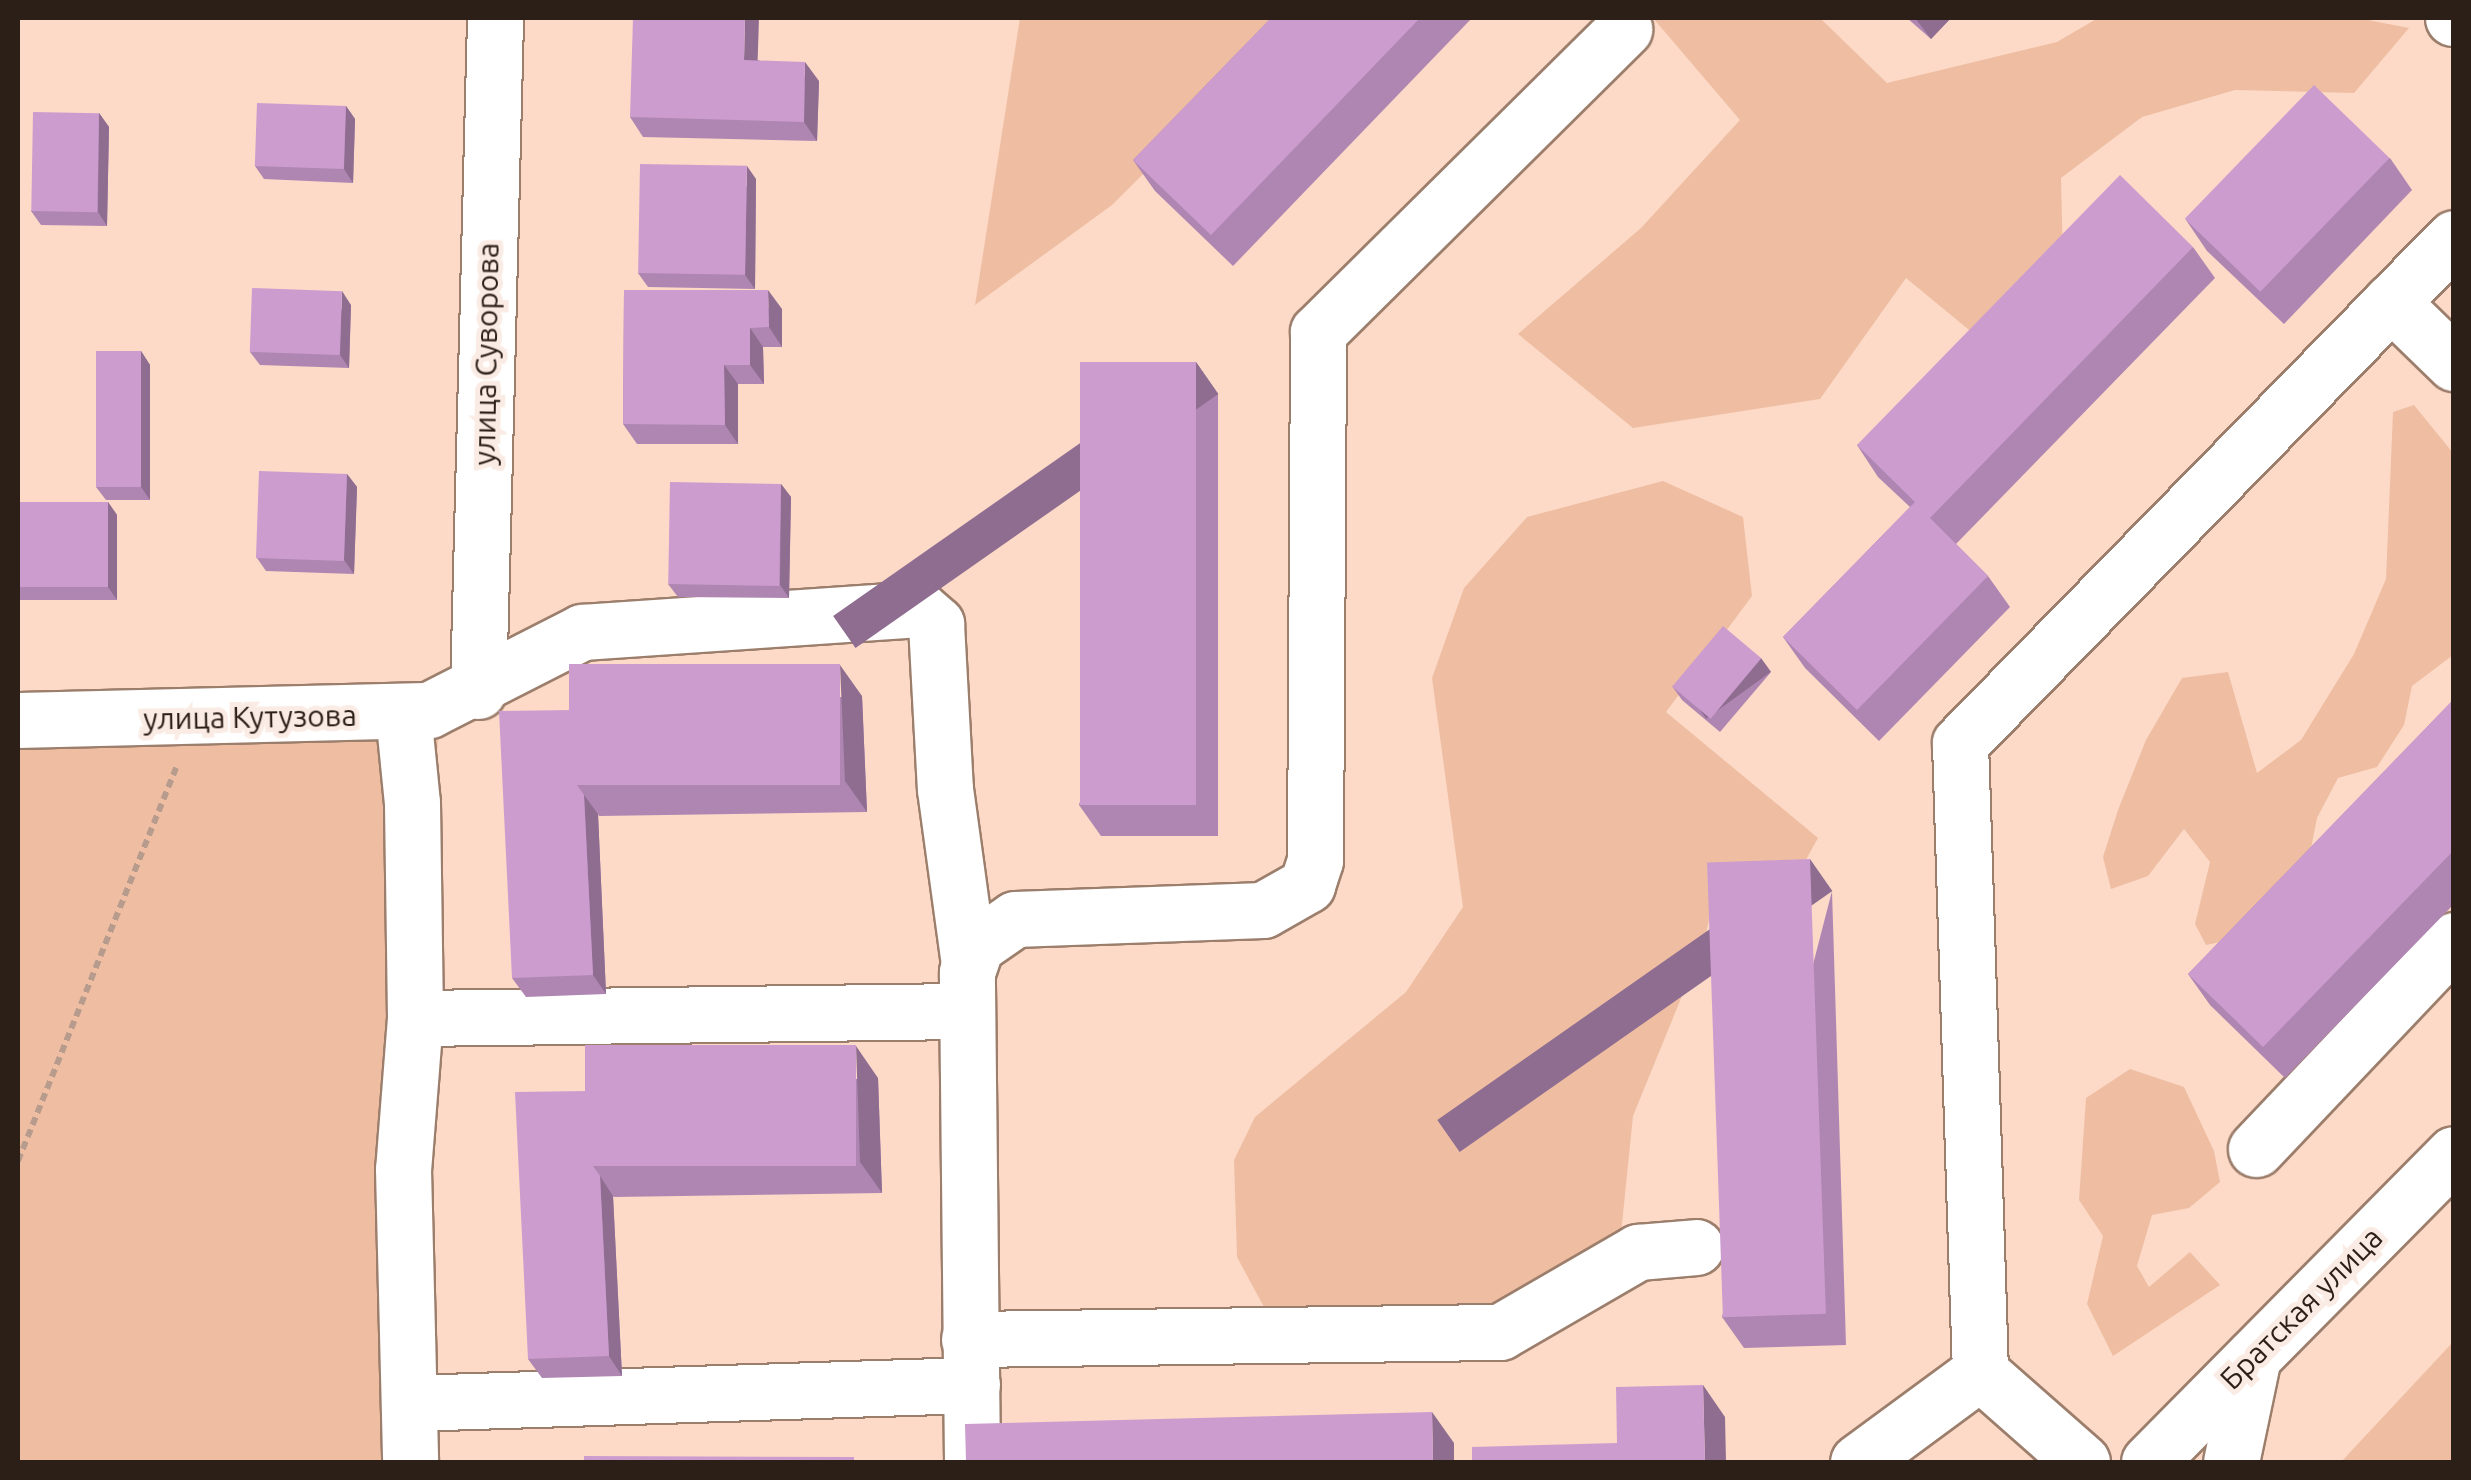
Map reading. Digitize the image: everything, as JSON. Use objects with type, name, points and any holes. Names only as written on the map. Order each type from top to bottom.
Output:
[{"type":"street","name":"улица Суворова","points":[[478,691],[495,18]]},
{"type":"street","points":[[972,1462],[968,988],[992,928],[1015,918],[1263,910],[1307,885],[1315,860],[1318,332],[1624,29]]},
{"type":"street","points":[[2082,1462],[1980,1372],[1960,742],[2454,238]]},
{"type":"street","points":[[2392,302],[2454,363]]},
{"type":"street","name":"улица Кутузова","points":[[18,720],[403,713],[478,691],[494,674],[582,632],[886,610],[930,613],[968,988]]},
{"type":"street","points":[[403,713],[412,804],[414,1018],[403,1169],[410,1462]]},
{"type":"street","points":[[2256,1150],[2454,940]]},
{"type":"street","points":[[414,1018],[968,988]]},
{"type":"street","name":"Братская улица","points":[[2148,1462],[2454,1154]]},
{"type":"street","points":[[411,1403],[971,1362],[1500,1332],[1638,1252],[1696,1247]]},
{"type":"street","points":[[2231,1462],[2253,1356]]},
{"type":"street","points":[[1858,1462],[1980,1372]]},
{"type":"path","points":[[18,1161],[196,718]]},
{"type":"shaded area","points":[[1020,18],[1300,18],[1112,205],[975,305]]},
{"type":"shaded area","points":[[1653,18],[1820,18],[1887,83],[2057,42],[2098,18],[2358,18],[2409,28],[2354,93],[2235,90],[2142,117],[2061,178],[2063,261],[1974,334],[1906,278],[1820,399],[1633,428],[1518,334],[1641,228],[1740,120]]},
{"type":"shaded area","points":[[2414,405],[2453,453],[2453,655],[2412,686],[2404,725],[2377,767],[2338,778],[2317,818],[2305,879],[2239,938],[2206,945],[2195,924],[2210,862],[2184,829],[2148,876],[2111,889],[2103,857],[2118,810],[2146,740],[2182,678],[2228,672],[2257,773],[2301,740],[2354,654],[2386,579],[2393,412]]},
{"type":"shaded area","points":[[1663,481],[1743,517],[1752,596],[1666,712],[1818,838],[1798,874],[1717,885],[1704,942],[1633,1116],[1618,1263],[1588,1295],[1280,1337],[1237,1257],[1234,1160],[1255,1117],[1406,992],[1463,907],[1432,678],[1464,588],[1527,517]]},
{"type":"shaded area","points":[[438,740],[410,1091],[439,1462],[18,1462],[18,743]]},
{"type":"shaded area","points":[[2130,1069],[2184,1087],[2214,1151],[2220,1182],[2189,1208],[2152,1215],[2137,1266],[2149,1287],[2190,1252],[2220,1285],[2113,1356],[2087,1304],[2103,1236],[2079,1200],[2086,1098]]},
{"type":"shaded area","points":[[2453,1342],[2453,1462],[2341,1462]]},
{"type":"building","points":[[633,18],[745,18],[744,60],[805,62],[804,122],[630,117]]},
{"type":"building","points":[[1271,18],[1420,18],[1211,235],[1133,160]]},
{"type":"building","points":[[2314,85],[2390,158],[2260,292],[2185,219]]},
{"type":"building","points":[[257,103],[346,106],[344,169],[255,166]]},
{"type":"building","points":[[33,112],[99,113],[97,212],[31,211]]},
{"type":"building","points":[[640,164],[747,166],[745,275],[638,273]]},
{"type":"building","points":[[2120,175],[2193,247],[1930,518],[1988,576],[1857,710],[1783,637],[1915,502],[1857,445]]},
{"type":"building","points":[[252,288],[342,291],[340,355],[250,352]]},
{"type":"building","points":[[624,290],[768,290],[769,327],[750,328],[750,365],[724,365],[725,425],[623,424]]},
{"type":"building","points":[[96,351],[141,351],[141,487],[96,487]]},
{"type":"building","points":[[1080,362],[1196,362],[1196,805],[1080,805]]},
{"type":"building","points":[[259,471],[347,474],[344,561],[256,558]]},
{"type":"building","points":[[670,482],[781,484],[779,586],[668,584]]},
{"type":"building","points":[[18,502],[108,502],[108,587],[18,587]]},
{"type":"building","points":[[1723,626],[1761,658],[1711,719],[1672,687]]},
{"type":"building","points":[[569,664],[840,664],[840,785],[569,785]]},
{"type":"building","points":[[2454,699],[2454,850],[2263,1047],[2188,974]]},
{"type":"building","points":[[572,710],[577,785],[584,795],[593,975],[512,978],[499,711]]},
{"type":"building","points":[[1810,859],[1826,1314],[1723,1317],[1707,863]]},
{"type":"building","points":[[585,1045],[856,1045],[856,1166],[585,1166]]},
{"type":"building","points":[[588,1091],[593,1166],[600,1176],[609,1356],[528,1359],[515,1092]]},
{"type":"building","points":[[1703,1385],[1705,1462],[1472,1462],[1472,1447],[1617,1443],[1616,1387]]},
{"type":"building","points":[[1432,1412],[1433,1462],[966,1462],[965,1424]]},
{"type":"building","points":[[584,1456],[854,1457],[854,1462],[584,1462]]}]
